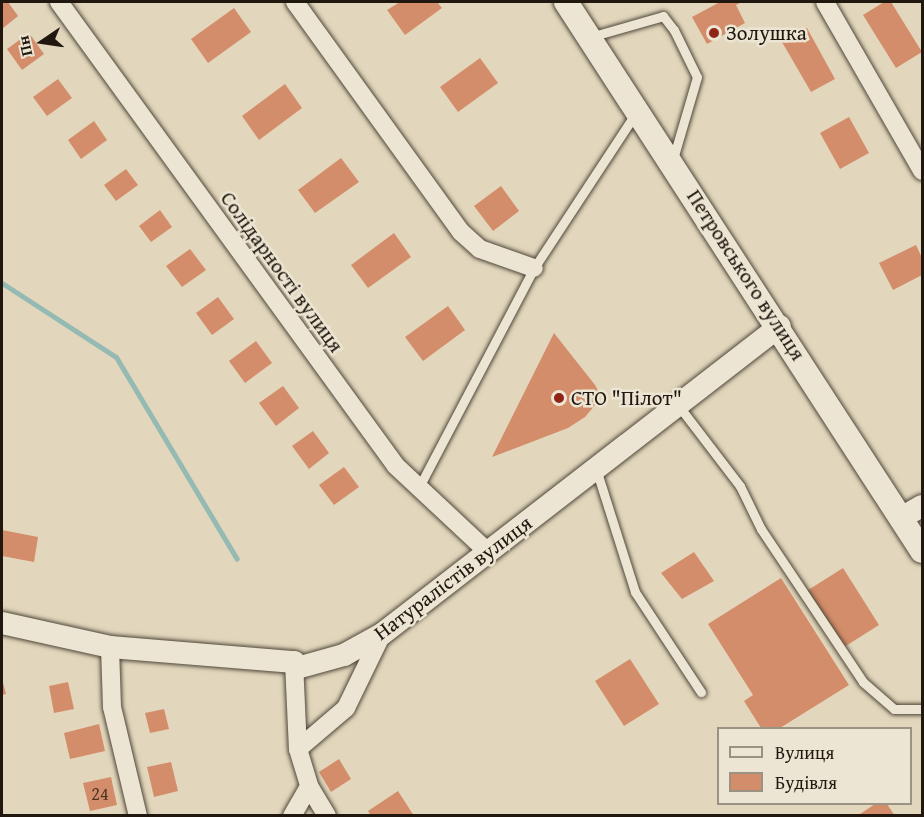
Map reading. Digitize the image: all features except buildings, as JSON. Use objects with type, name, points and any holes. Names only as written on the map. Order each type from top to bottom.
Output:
[{"type":"main road","name":"Петровського вулиця","points":[[566,2],[639,108],[922,551]]},
{"type":"street","name":"Солідарності вулиця","points":[[59,2],[396,466],[488,552]]},
{"type":"street","points":[[295,2],[461,232],[480,249],[534,268]]},
{"type":"street","points":[[825,2],[922,171]]},
{"type":"street","name":"Натуралістів вулиця","points":[[2,623],[110,647],[294,663],[297,668],[344,655],[382,634],[780,326]]},
{"type":"street","points":[[901,518],[922,506]]},
{"type":"street","points":[[298,749],[345,708],[382,634]]},
{"type":"street","points":[[110,647],[112,707],[138,816]]},
{"type":"street","points":[[294,663],[298,749],[309,786],[327,816]]},
{"type":"street","points":[[292,816],[309,786]]},
{"type":"lane","points":[[590,37],[663,16],[674,30],[697,77],[673,162]]},
{"type":"lane","points":[[419,488],[534,268],[639,108]]},
{"type":"lane","points":[[678,405],[740,486],[761,529],[863,682],[894,709],[922,709]]},
{"type":"lane","points":[[596,469],[635,592],[701,692]]},
{"type":"waterway","points":[[2,283],[116,357],[237,559]]},
{"type":"place","name":"Золушка","points":[[714,33]]},
{"type":"place","name":"СТО \"Пілот\"","points":[[559,398]]}]
